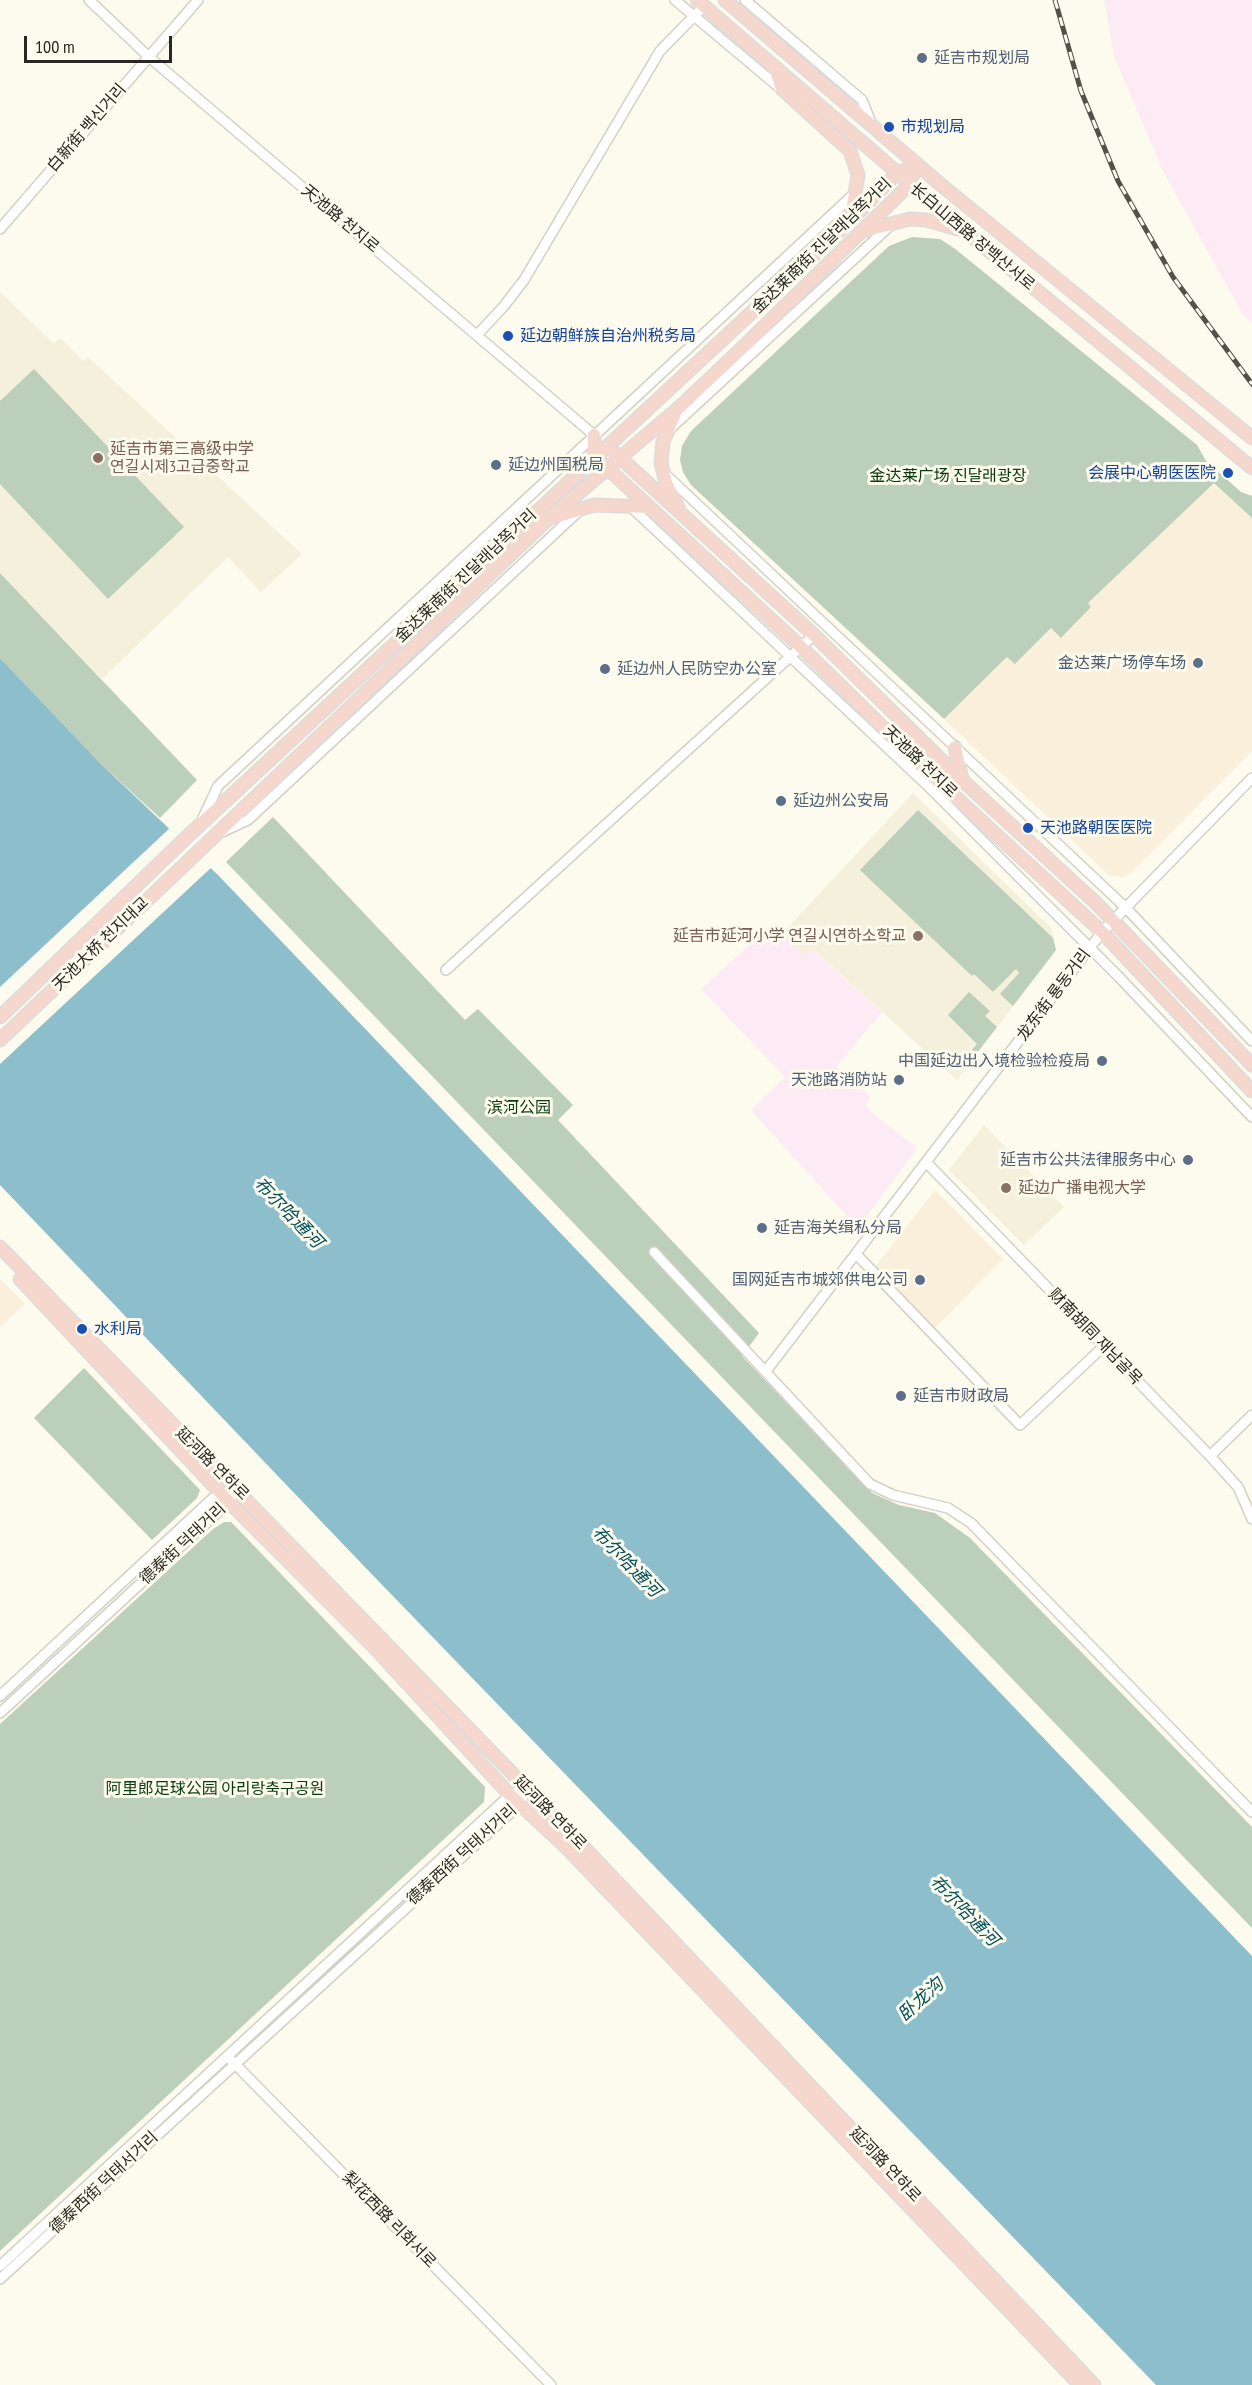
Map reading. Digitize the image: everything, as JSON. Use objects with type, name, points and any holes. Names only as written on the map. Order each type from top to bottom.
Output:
[{"type":"main road","name":"长白山西路 장백산서로","points":[[725,0],[978,216],[1252,438]]},
{"type":"main road","name":"长白山西路 장백산서로","points":[[701,3],[965,231],[1252,468]]},
{"type":"main road","points":[[775,67],[782,89],[850,151],[856,162],[858,190],[849,222]]},
{"type":"main road","name":"金达莱南街 진달래남쪽거리","points":[[194,830],[594,456],[849,222],[897,173],[918,165]]},
{"type":"main road","name":"金达莱南街 진달래남쪽거리","points":[[202,847],[548,519],[681,405],[910,184],[918,165]]},
{"type":"main road","points":[[860,232],[895,221],[926,220],[965,231],[978,216]]},
{"type":"main road","points":[[681,405],[667,431],[661,459],[672,498],[687,520]]},
{"type":"main road","points":[[594,435],[594,456]]},
{"type":"main road","name":"天池路 천지로","points":[[594,435],[814,635],[962,780],[1114,920],[1252,1065]]},
{"type":"main road","name":"天池路 천지로","points":[[594,456],[801,647],[937,780],[1102,932],[1252,1090]]},
{"type":"main road","points":[[548,519],[594,505],[649,507]]},
{"type":"main road","points":[[955,747],[962,780]]},
{"type":"main road","name":"天池大桥 천지대교","points":[[0,1017],[194,830]]},
{"type":"main road","name":"天池大桥 천지대교","points":[[0,1040],[202,847]]},
{"type":"main road","name":"延河路 연하로","points":[[0,1247],[527,1788],[1094,2385]]},
{"type":"main road","name":"延河路 연하로","points":[[0,1258],[225,1498],[373,1646],[510,1795],[566,1847],[1080,2385]]},
{"type":"street","name":"天池路 천지로","points":[[89,0],[149,57],[594,435]]},
{"type":"street","name":"白新街 백신거리","points":[[0,229],[198,0]]},
{"type":"street","points":[[675,0],[782,89]]},
{"type":"street","name":"长白山西路 장백산서로","points":[[745,0],[861,100],[873,127]]},
{"type":"street","points":[[477,335],[524,280],[660,51],[694,16],[701,3]]},
{"type":"street","name":"金达莱南街 진달래남쪽거리","points":[[194,830],[218,786],[594,435],[842,208],[858,190]]},
{"type":"street","name":"金达莱南街 진달래남쪽거리","points":[[667,431],[895,221]]},
{"type":"street","points":[[663,472],[1126,908],[1252,1041]]},
{"type":"street","name":"天池路 천지로","points":[[630,506],[930,788],[1252,1117]]},
{"type":"street","name":"金达莱南街 진달래남쪽거리","points":[[212,837],[248,820],[582,508]]},
{"type":"street","points":[[446,970],[814,635]]},
{"type":"street","name":"龙东街 룡동거리","points":[[766,1371],[1102,932],[1252,778]]},
{"type":"street","name":"财南胡同 재남골목","points":[[926,1162],[1210,1456],[1238,1487],[1252,1519]]},
{"type":"street","points":[[654,1251],[870,1484],[893,1495],[948,1508],[971,1523],[1252,1812]]},
{"type":"street","points":[[856,1254],[1020,1425],[1104,1346]]},
{"type":"street","points":[[1210,1456],[1252,1415]]},
{"type":"street","name":"德泰街 덕태거리","points":[[0,1696],[121,1582],[237,1488]]},
{"type":"street","name":"德泰街 덕태거리","points":[[0,1713],[225,1498]]},
{"type":"street","name":"德泰西街 덕태서거리","points":[[0,2279],[510,1795],[527,1788]]},
{"type":"street","name":"德泰西街 덕태서거리","points":[[0,2266],[520,1804],[527,1788]]},
{"type":"street","name":"梨花西路 리화서로","points":[[230,2060],[551,2385]]},
{"type":"shaded area","points":[[1104,0],[1252,0],[1252,323],[1242,313],[1164,173],[1114,56]]},
{"type":"shaded area","name":"延吉市第三高级中学 연길시제3고급중학교","points":[[0,292],[54,344],[60,338],[83,361],[88,357],[302,554],[261,592],[228,557],[102,679],[0,573]]},
{"type":"shaded area","points":[[1222,475],[1241,492],[1252,496],[1252,751],[1132,872],[1124,877],[1110,876],[944,719],[1008,657],[1015,664],[1051,628],[1062,638],[1091,607],[1088,603]]},
{"type":"shaded area","name":"延吉市延河小学 연길시연하소학교","points":[[913,793],[1051,928],[1056,950],[957,1080],[813,949],[806,956],[781,935]]},
{"type":"shaded area","points":[[770,926],[806,956],[812,949],[882,1012],[836,1067],[871,1097],[865,1107],[917,1148],[858,1228],[751,1110],[785,1077],[701,989]]},
{"type":"shaded area","name":"延边广播电视大学","points":[[984,1125],[1064,1207],[1024,1245],[949,1170]]},
{"type":"shaded area","points":[[935,1190],[1003,1259],[935,1328],[876,1266]]},
{"type":"shaded area","points":[[0,1279],[25,1304],[0,1327]]},
{"type":"green space","name":"金达莱广场 진달래광장","points":[[912,237],[940,239],[954,248],[1197,445],[1206,461],[1241,492],[1252,496],[1252,518],[1214,483],[1088,603],[1091,607],[1061,638],[1051,628],[1015,664],[1007,657],[944,719],[691,485],[683,472],[680,460],[682,446],[691,431],[889,246]]},
{"type":"green space","points":[[34,369],[184,527],[108,599],[0,484],[0,401]]},
{"type":"green space","points":[[0,573],[197,780],[160,818],[101,764],[0,658]]},
{"type":"green space","points":[[918,810],[1053,938],[1056,950],[1013,1006],[1000,994],[1019,973],[1016,969],[993,992],[974,974],[972,976],[860,870]]},
{"type":"green space","name":"滨河公园","points":[[273,817],[465,1020],[478,1009],[573,1105],[558,1120],[759,1333],[742,1356],[872,1493],[899,1505],[935,1513],[970,1538],[1252,1827],[1252,1928],[226,862]]},
{"type":"green space","points":[[969,992],[990,1011],[985,1016],[997,1027],[976,1054],[972,1050],[977,1044],[948,1015]]},
{"type":"green space","points":[[84,1368],[200,1490],[197,1498],[152,1540],[34,1418]]},
{"type":"green space","name":"阿里郎足球公园 아리랑축구공원","points":[[224,1522],[231,1522],[236,1527],[485,1787],[484,1802],[0,2251],[0,1724],[213,1529]]},
{"type":"water","points":[[0,658],[101,764],[218,875],[1252,1956],[1252,2385],[1156,2385],[361,1563],[0,1185]]},
{"type":"pier","points":[[172,826],[213,866],[0,1064],[0,987]]},
{"type":"railway","points":[[1055,0],[1081,91],[1118,181],[1173,277],[1252,384]]},
{"type":"place","name":"延吉市规划局","points":[[922,58]]},
{"type":"place","name":"市规划局","points":[[889,127]]},
{"type":"place","name":"延边朝鲜族自治州税务局","points":[[508,336]]},
{"type":"place","name":"延吉市第三高级中学 연길시제3고급중학교","points":[[98,458]]},
{"type":"place","name":"延边州国税局","points":[[496,465]]},
{"type":"place","name":"会展中心朝医医院","points":[[1228,473]]},
{"type":"place","name":"金达莱广场停车场","points":[[1198,663]]},
{"type":"place","name":"延边州人民防空办公室","points":[[605,669]]},
{"type":"place","name":"延边州公安局","points":[[781,801]]},
{"type":"place","name":"天池路朝医医院","points":[[1028,828]]},
{"type":"place","name":"延吉市延河小学 연길시연하소학교","points":[[918,936]]},
{"type":"place","name":"中国延边出入境检验检疫局","points":[[1102,1061]]},
{"type":"place","name":"天池路消防站","points":[[899,1080]]},
{"type":"place","name":"延吉市公共法律服务中心","points":[[1188,1160]]},
{"type":"place","name":"延边广播电视大学","points":[[1006,1188]]},
{"type":"place","name":"延吉海关缉私分局","points":[[762,1228]]},
{"type":"place","name":"国网延吉市城郊供电公司","points":[[920,1280]]},
{"type":"place","name":"水利局","points":[[82,1329]]},
{"type":"place","name":"延吉市财政局","points":[[901,1396]]},
{"type":"water label","name":"布尔哈通河","points":[[288,1213]]},
{"type":"water label","name":"布尔哈通河","points":[[626,1562]]},
{"type":"water label","name":"布尔哈通河","points":[[964,1911]]},
{"type":"water label","name":"卧龙沟","points":[[921,2000]]}]
